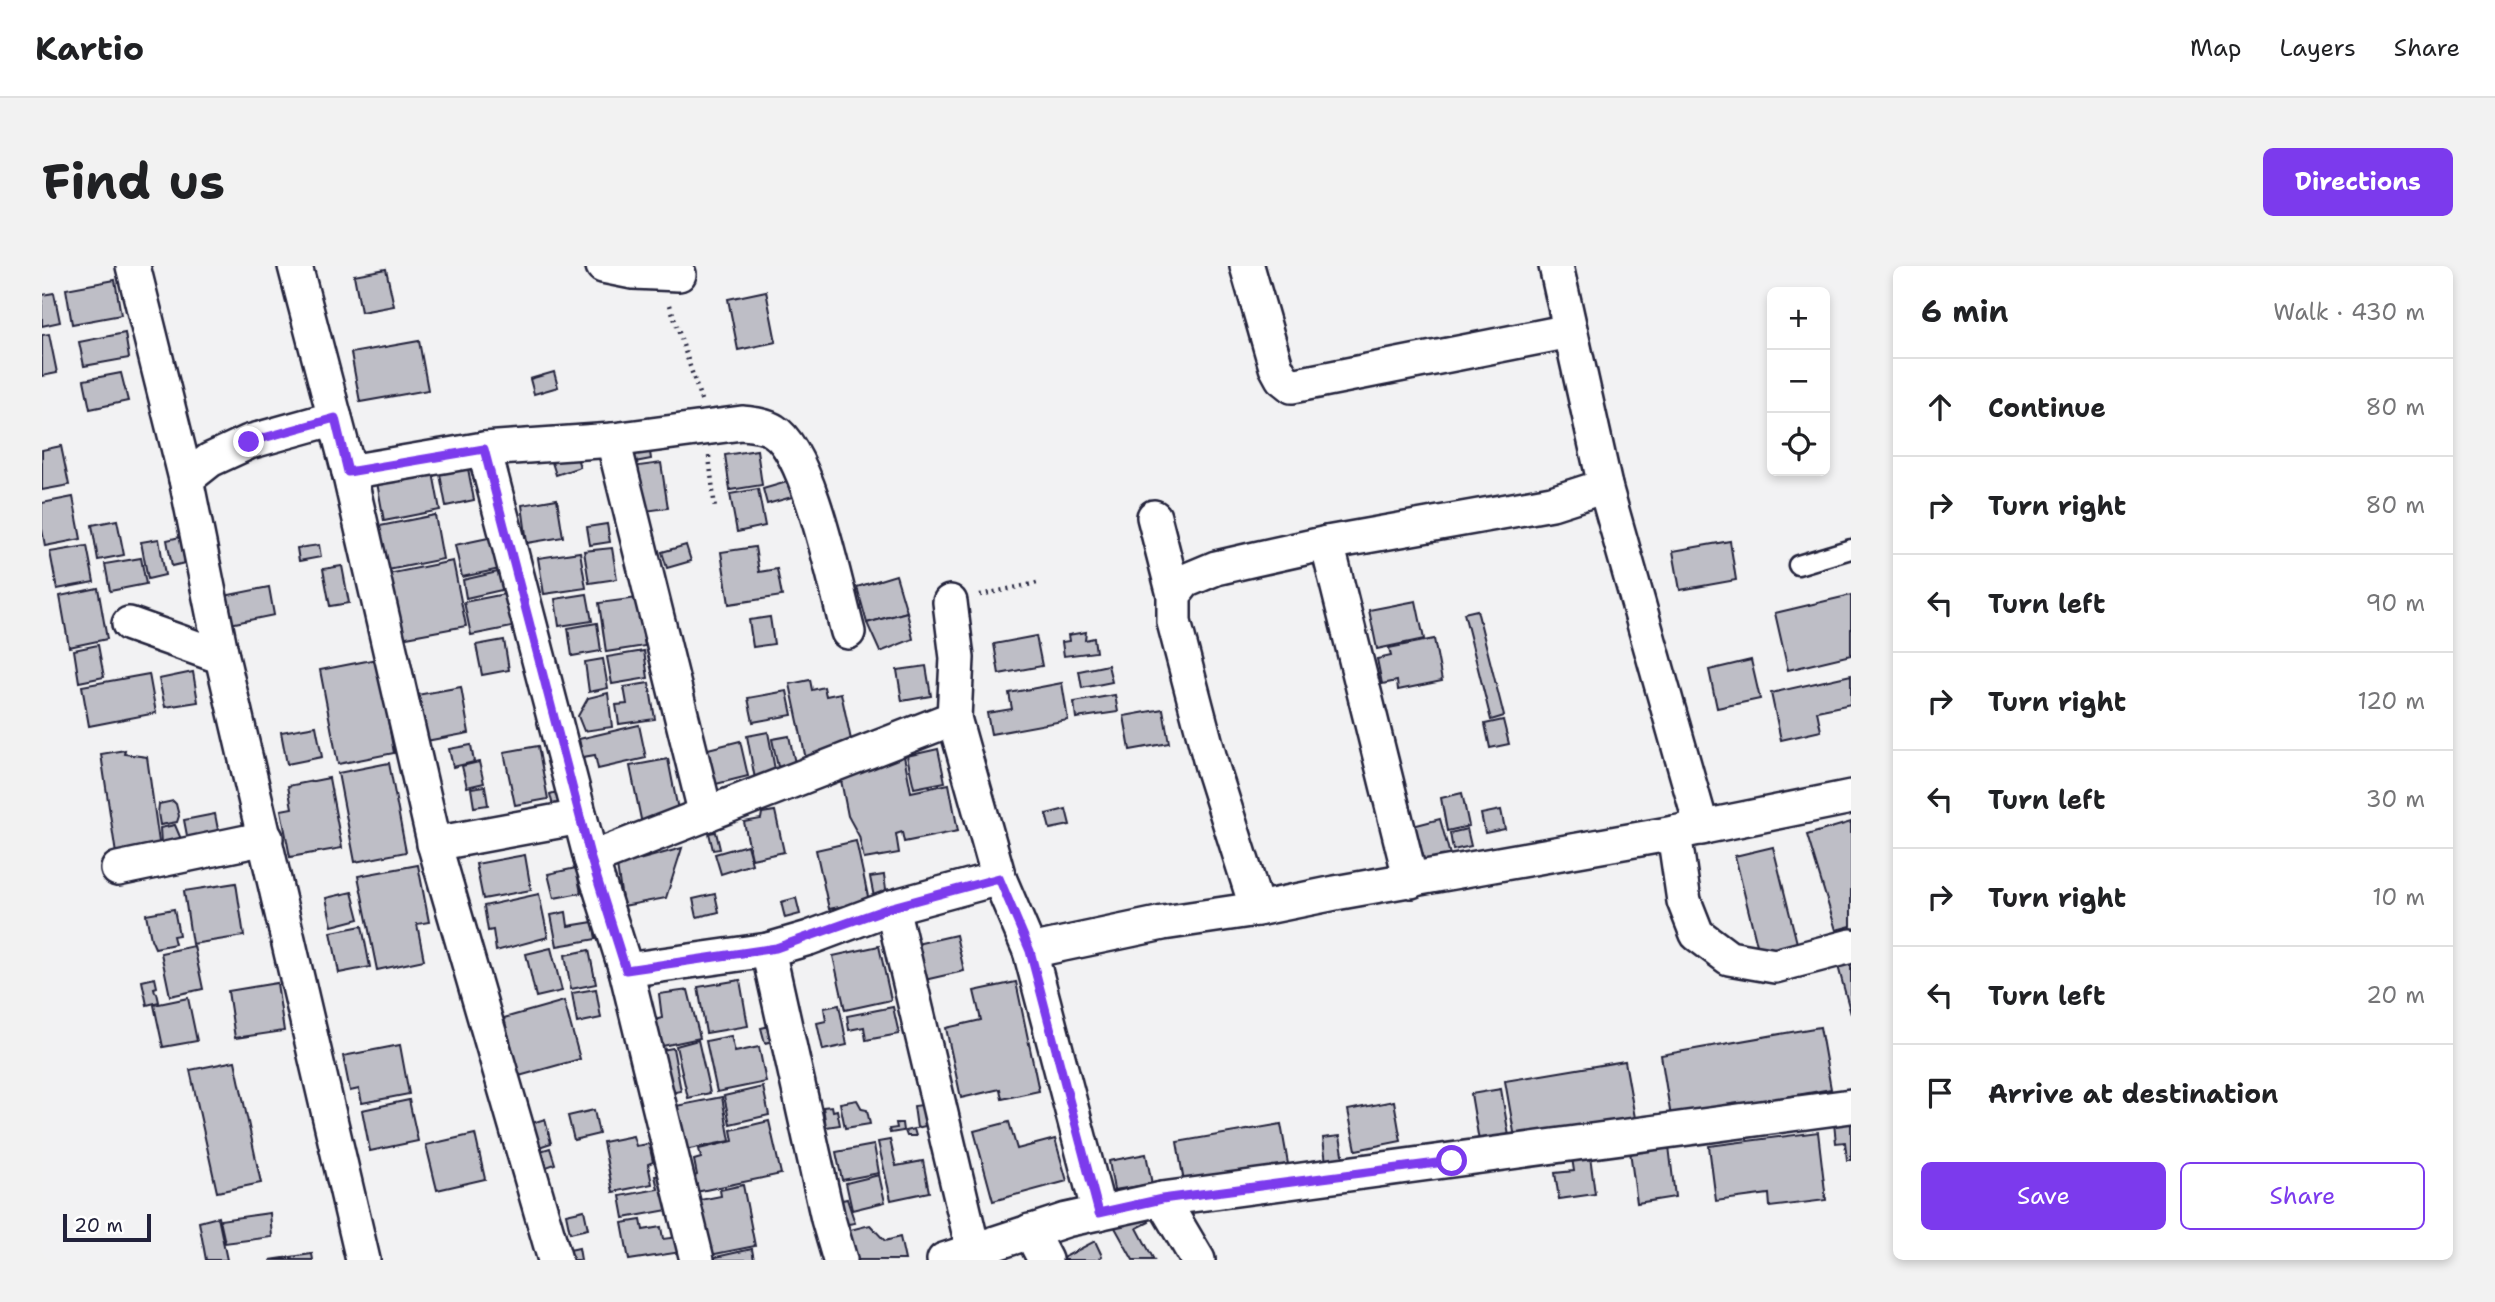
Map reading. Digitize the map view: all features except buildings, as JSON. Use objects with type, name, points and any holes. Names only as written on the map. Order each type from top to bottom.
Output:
[{"type":"street","points":[[133,266],[186,479],[222,657],[363,1260]]},
{"type":"street","points":[[295,266],[348,472],[434,844],[555,1260]]},
{"type":"street","points":[[603,266],[634,272],[674,287]]},
{"type":"street","points":[[1247,266],[1276,367],[1282,378],[1292,386],[1570,331]]},
{"type":"street","points":[[1556,266],[1605,486],[1688,831],[1684,901],[1697,934],[1729,958],[1774,966],[1851,946]]},
{"type":"street","points":[[186,479],[210,460],[249,442],[335,418]]},
{"type":"street","points":[[348,472],[484,449],[613,440],[742,423],[759,425],[774,431],[792,449],[806,478],[848,632]]},
{"type":"street","points":[[613,440],[706,815]]},
{"type":"street","points":[[484,449],[591,859],[626,970],[697,1260]]},
{"type":"street","points":[[1174,595],[1185,581],[1216,568],[1327,543],[1552,503],[1605,486]]},
{"type":"street","points":[[1154,517],[1174,595],[1174,622],[1212,767],[1257,909]]},
{"type":"street","points":[[1327,543],[1411,881]]},
{"type":"street","points":[[950,602],[957,658],[954,718],[999,878],[1030,951],[1099,1213]]},
{"type":"street","points":[[129,624],[222,657]]},
{"type":"street","points":[[591,859],[954,718]]},
{"type":"street","points":[[1030,951],[1163,923],[1257,909],[1335,892],[1411,881],[1688,831],[1783,809],[1851,797]]},
{"type":"street","points":[[434,844],[580,817]]},
{"type":"street","points":[[118,869],[266,838]]},
{"type":"street","points":[[626,970],[768,950],[892,907],[999,878]]},
{"type":"street","points":[[892,907],[959,1255],[1030,1231],[1162,1199],[1851,1106]]},
{"type":"street","points":[[768,950],[828,1219],[840,1260]]},
{"type":"street","points":[[1162,1199],[1198,1260]]},
{"type":"street","points":[[1030,1231],[1045,1260]]},
{"type":"lane","points":[[1798,565],[1851,549]]},
{"type":"path","points":[[674,287],[710,427],[709,453],[715,509]]},
{"type":"path","points":[[950,602],[1037,583]]},
{"type":"route","points":[[249,442],[335,418],[348,472],[484,449],[591,859],[626,970],[768,950],[892,907],[999,878],[1030,951],[1099,1213],[1162,1199],[1452,1161]]}]
